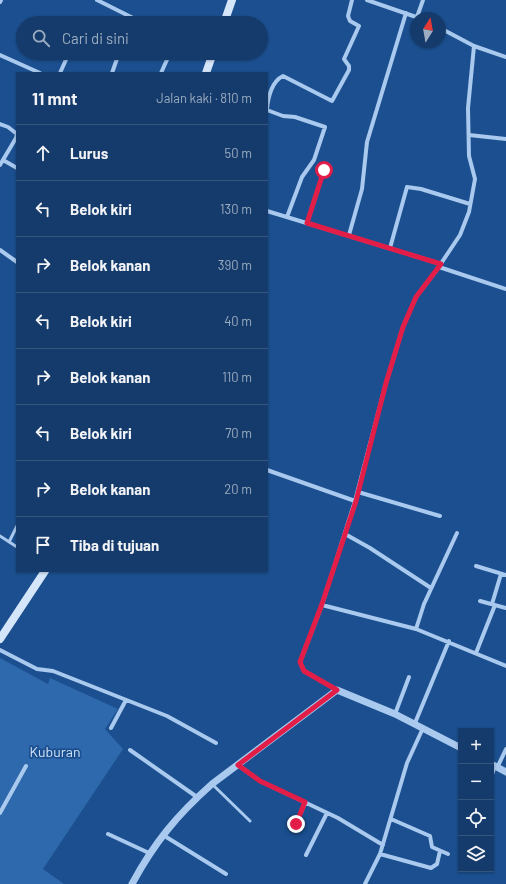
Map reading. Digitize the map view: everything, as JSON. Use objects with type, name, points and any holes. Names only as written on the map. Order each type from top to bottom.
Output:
[{"type":"main road","points":[[226,16],[232,0]]},
{"type":"main road","points":[[206,72],[211,60]]},
{"type":"main road","points":[[0,639],[44,572]]},
{"type":"street","points":[[97,0],[129,16]]},
{"type":"street","points":[[268,106],[271,92],[278,79],[283,76],[332,101],[349,70],[349,66],[344,59],[358,26],[350,21],[348,16],[352,0]]},
{"type":"street","points":[[367,0],[410,14]]},
{"type":"street","points":[[419,12],[423,0]]},
{"type":"street","points":[[349,234],[362,189],[367,142],[406,13]]},
{"type":"street","points":[[446,31],[474,46],[506,57]]},
{"type":"street","points":[[458,746],[424,727],[337,690],[304,671],[300,667],[302,656],[322,604],[356,501],[386,383],[403,327],[416,297],[460,235],[470,204],[475,179],[469,156],[468,108],[474,46]]},
{"type":"street","points":[[0,55],[38,72]]},
{"type":"street","points":[[60,72],[66,60]]},
{"type":"street","points":[[112,72],[117,60]]},
{"type":"street","points":[[161,72],[167,60]]},
{"type":"street","points":[[268,110],[283,116],[295,117],[325,126],[314,160],[302,177],[287,217]]},
{"type":"street","points":[[0,124],[8,127],[16,133]]},
{"type":"street","points":[[469,135],[506,139]]},
{"type":"street","points":[[0,165],[16,138]]},
{"type":"street","points":[[3,160],[16,167]]},
{"type":"street","points":[[307,223],[324,170]]},
{"type":"street","points":[[390,248],[407,187],[421,189],[470,204]]},
{"type":"street","points":[[268,212],[349,234],[506,289]]},
{"type":"street","points":[[0,250],[16,261]]},
{"type":"street","points":[[268,470],[356,501]]},
{"type":"street","points":[[358,492],[440,516]]},
{"type":"street","points":[[416,629],[431,588],[457,533]]},
{"type":"street","points":[[345,534],[370,548],[431,588]]},
{"type":"street","points":[[476,566],[504,574],[476,653]]},
{"type":"street","points":[[480,601],[506,608]]},
{"type":"street","points":[[322,604],[416,629],[506,666]]},
{"type":"street","points":[[415,723],[449,642]]},
{"type":"street","points":[[0,650],[37,669],[53,671],[167,716],[216,743]]},
{"type":"street","points":[[395,714],[409,677]]},
{"type":"street","points":[[134,883],[149,853],[162,834],[196,797],[337,690]]},
{"type":"street","points":[[111,728],[126,700]]},
{"type":"street","points":[[365,884],[380,854],[407,763],[424,727]]},
{"type":"street","points":[[506,749],[494,766],[506,772]]},
{"type":"street","points":[[130,750],[196,797]]},
{"type":"street","points":[[238,765],[260,781],[327,813],[383,845]]},
{"type":"street","points":[[0,813],[26,766]]},
{"type":"street","points":[[296,824],[305,802]]},
{"type":"street","points":[[306,855],[327,813]]},
{"type":"street","points":[[391,819],[430,836],[432,847],[448,854]]},
{"type":"street","points":[[108,834],[149,853]]},
{"type":"street","points":[[162,834],[226,874]]},
{"type":"street","points":[[380,854],[431,868],[436,864],[440,851]]},
{"type":"lane","points":[[9,542],[16,528]]},
{"type":"lane","points":[[0,536],[16,546]]},
{"type":"lane","points":[[212,784],[250,822]]},
{"type":"green space","name":"Kuburan","points":[[0,658],[48,684],[50,678],[118,709],[105,729],[123,749],[43,869],[64,884],[0,884]]},
{"type":"route","points":[[296,824],[305,802],[260,781],[238,765],[337,690],[304,671],[300,667],[300,662],[322,604],[356,501],[386,383],[403,327],[416,297],[441,264],[349,234],[307,223],[324,170]]}]
